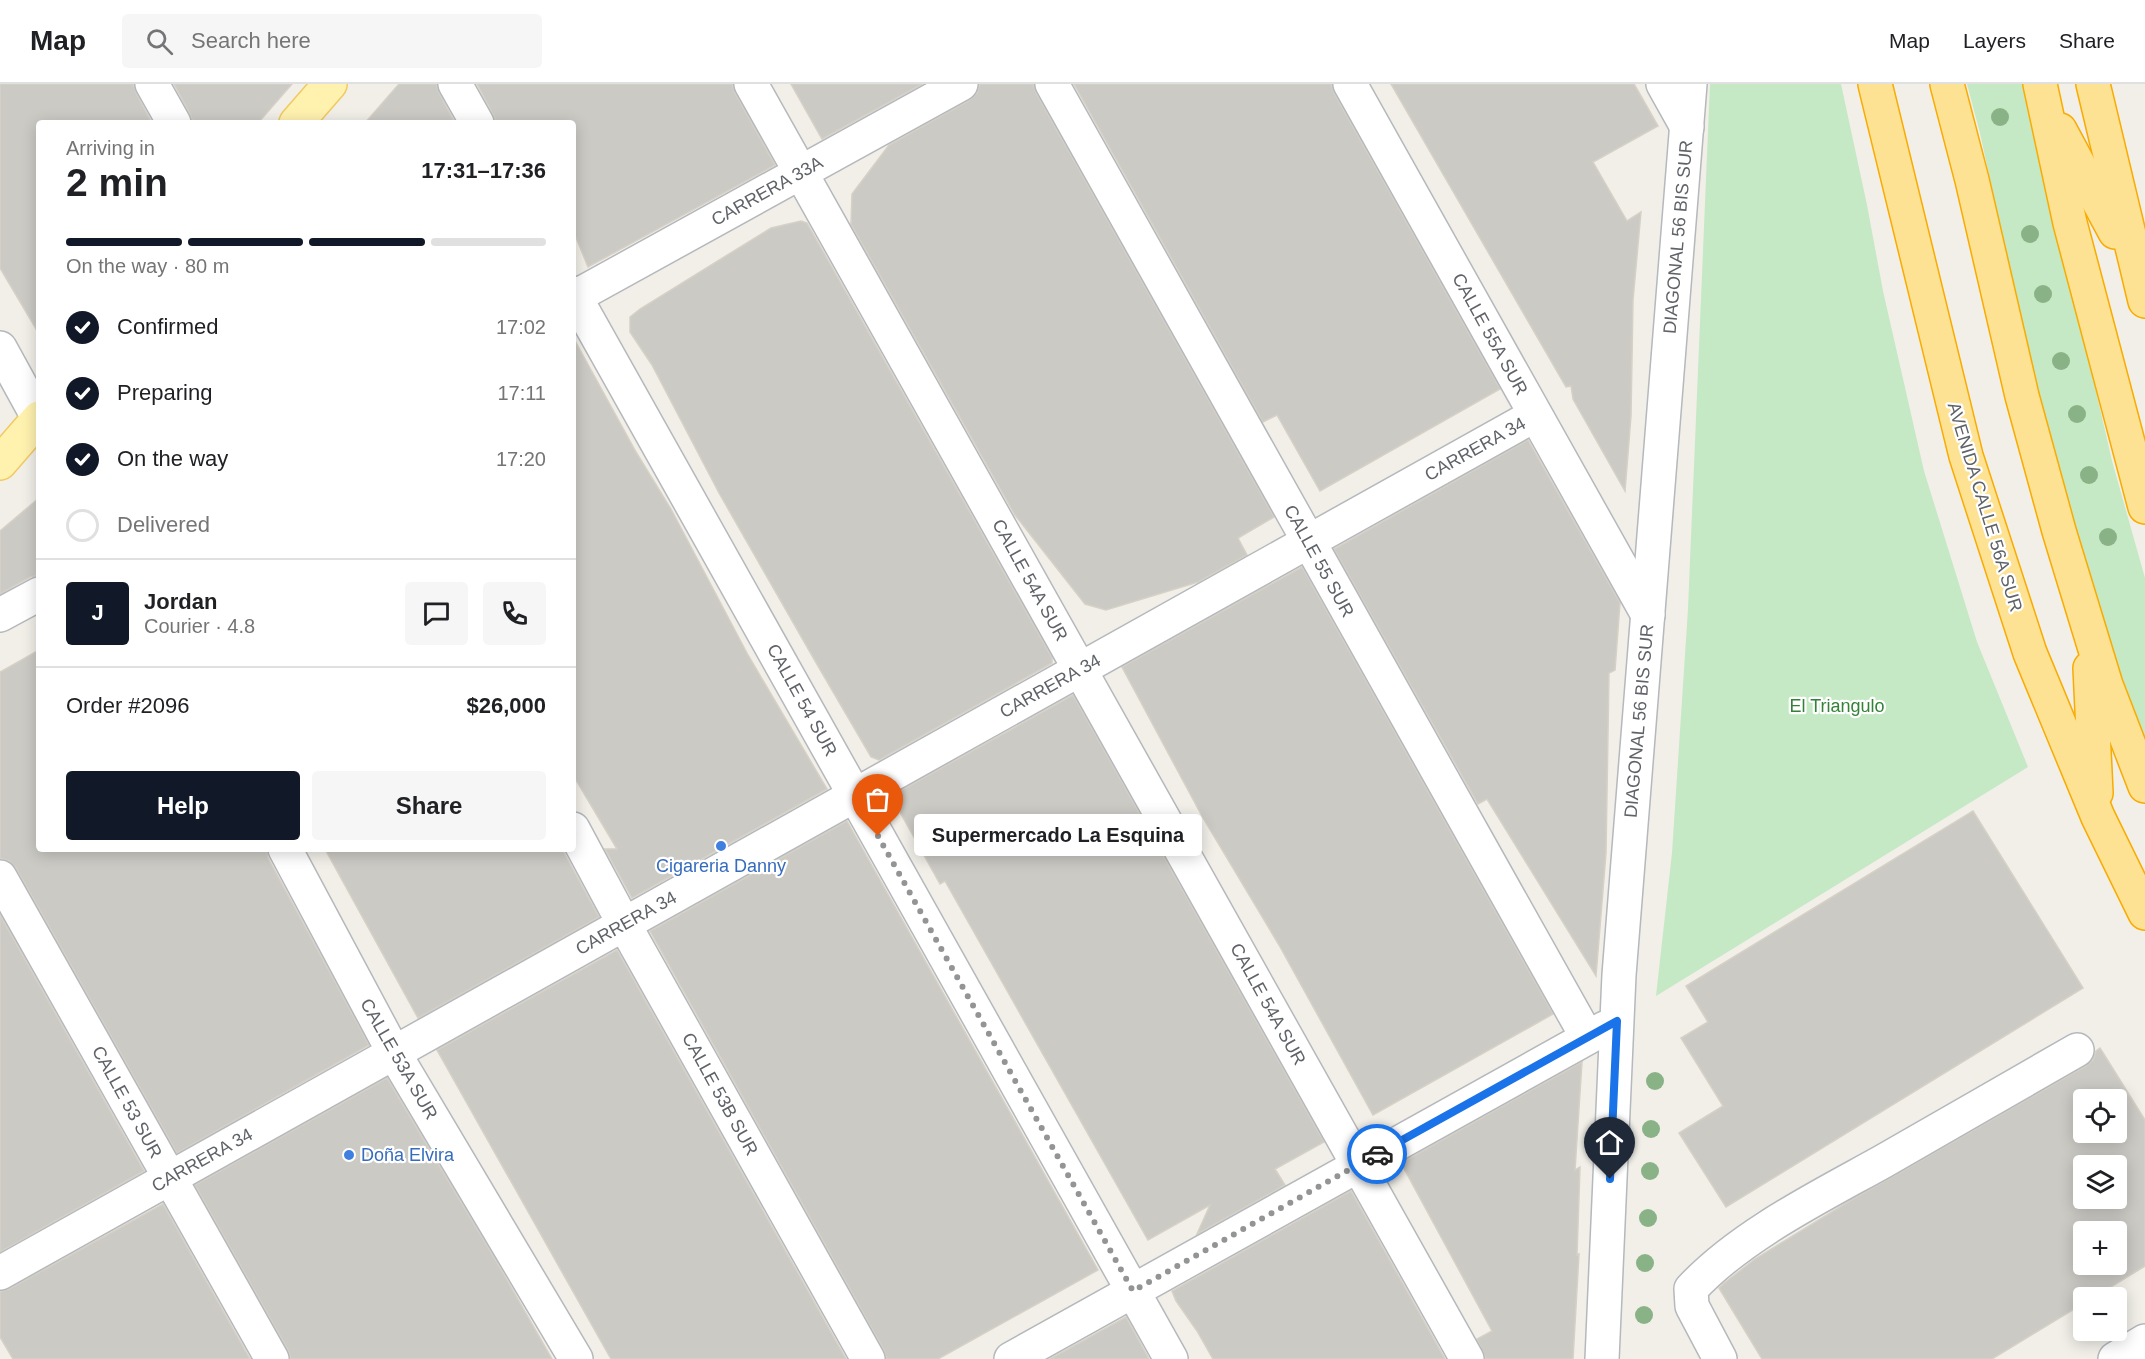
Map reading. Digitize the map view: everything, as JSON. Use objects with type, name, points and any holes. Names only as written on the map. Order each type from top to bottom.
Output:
[{"type":"highway","name":"AVENIDA CALLE 56A SUR","points":[[1875,84],[1966,456],[2030,653],[2098,817],[2145,913]]},
{"type":"highway","points":[[1947,84],[1972,180],[2022,396],[2106,685],[2145,786]]},
{"type":"highway","points":[[2093,84],[2143,294]]},
{"type":"highway","points":[[2043,95],[2103,207],[2143,294]]},
{"type":"highway","points":[[2043,95],[2070,223],[2145,507]]},
{"type":"highway","points":[[2087,624],[2098,817]]},
{"type":"main road","points":[[299,120],[330,84]]},
{"type":"main road","points":[[0,463],[36,421]]},
{"type":"street","points":[[152,84],[172,120]]},
{"type":"street","points":[[454,84],[475,120]]},
{"type":"street","name":"CALLE 54A SUR","points":[[751,84],[1467,1359]]},
{"type":"street","name":"CARRERA 33A","points":[[576,295],[961,84]]},
{"type":"street","name":"CALLE 55 SUR","points":[[1052,84],[1587,1037]]},
{"type":"street","name":"CALLE 55A SUR","points":[[1350,84],[1648,615]]},
{"type":"street","points":[[1663,84],[1687,127]]},
{"type":"street","name":"DIAGONAL 56 BIS SUR","points":[[1602,1359],[1617,1021],[1690,84]]},
{"type":"street","name":"CALLE 54 SUR","points":[[576,300],[1171,1359]]},
{"type":"street","points":[[0,348],[36,413]]},
{"type":"street","name":"CARRERA 34","points":[[0,1273],[1535,415]]},
{"type":"street","points":[[0,615],[36,596]]},
{"type":"street","name":"CALLE 53B SUR","points":[[576,835],[868,1359]]},
{"type":"street","name":"CALLE 53A SUR","points":[[287,852],[394,1053],[576,1359]]},
{"type":"street","name":"CALLE 53 SUR","points":[[0,877],[272,1359]]},
{"type":"street","points":[[1011,1359],[1617,1021]]},
{"type":"street","points":[[1720,1359],[1692,1306],[1691,1289],[1702,1278],[1745,1244],[1822,1196],[2077,1050]]},
{"type":"street","points":[[2115,1359],[2145,1341]]},
{"type":"green space","name":"El Triangulo","points":[[1710,84],[1841,84],[1883,291],[1924,471],[1977,642],[2028,767],[1656,996],[1672,853],[1688,609]]},
{"type":"green space","points":[[1967,84],[2022,84],[2046,173],[2112,461],[2145,578],[2145,742],[2107,635],[2060,482],[2025,342],[1980,133]]},
{"type":"building","points":[[0,84],[133,84],[150,120],[36,120],[36,329],[0,268]]},
{"type":"building","points":[[174,84],[292,84],[261,120],[192,120]]},
{"type":"building","points":[[399,84],[436,84],[453,120],[368,120]]},
{"type":"building","points":[[477,84],[732,84],[775,165],[588,267],[576,237],[576,120],[495,120]]},
{"type":"building","points":[[791,84],[922,84],[822,139]]},
{"type":"building","points":[[980,84],[1033,84],[1274,517],[1238,538],[1247,555],[1198,582],[1106,610],[1085,604],[1015,515],[851,224],[852,194],[889,145],[970,100],[977,93]]},
{"type":"building","points":[[1074,84],[1331,84],[1500,389],[1320,491],[1277,415],[1263,422]]},
{"type":"building","points":[[1391,84],[1634,84],[1641,96],[1658,126],[1593,162],[1627,221],[1641,212],[1633,300],[1631,416],[1625,491],[1573,399],[1571,386],[1566,387]]},
{"type":"building","points":[[801,221],[807,223],[1052,658],[1052,663],[879,760],[871,757],[818,666],[719,493],[652,365],[630,332],[630,317],[640,309],[771,228]]},
{"type":"building","points":[[576,342],[636,452],[671,509],[748,655],[827,789],[632,898],[605,849],[617,849],[576,780]]},
{"type":"building","points":[[1528,440],[1620,603],[1615,670],[1609,673],[1606,853],[1596,976],[1487,799],[1478,804],[1334,549]]},
{"type":"building","points":[[36,501],[36,576],[0,594],[0,531]]},
{"type":"building","points":[[1302,567],[1553,1014],[1373,1115],[1279,945],[1203,818],[1122,667]]},
{"type":"building","points":[[36,652],[36,852],[267,852],[369,1045],[177,1153],[16,868],[9,861],[0,858],[0,672]]},
{"type":"building","points":[[1073,695],[1324,1142],[1275,1169],[1285,1185],[1197,1234],[1210,1205],[1148,1240],[945,881],[940,884],[891,796]]},
{"type":"building","points":[[1973,811],[2083,988],[1726,1207],[1679,1133],[1723,1106],[1681,1038],[1708,1022],[1686,986]]},
{"type":"building","points":[[847,821],[1098,1270],[938,1359],[887,1359],[650,931]]},
{"type":"building","points":[[327,852],[564,852],[599,917],[418,1018]]},
{"type":"building","points":[[0,915],[144,1171],[0,1252]]},
{"type":"building","points":[[617,950],[846,1359],[611,1359],[437,1050]]},
{"type":"building","points":[[2100,1048],[2126,1089],[2073,1089],[2073,1143],[2127,1143],[2127,1091],[2145,1120],[2145,1266],[2111,1287],[2073,1287],[2073,1310],[1992,1359],[1762,1359],[1719,1288],[1723,1284],[1755,1259],[1848,1202],[2093,1060],[2096,1051]]},
{"type":"building","points":[[1582,1062],[1575,1170],[1580,1167],[1577,1255],[1579,1254],[1573,1359],[1486,1359],[1477,1339],[1492,1331],[1401,1163]]},
{"type":"building","points":[[387,1078],[552,1359],[291,1359],[195,1185]]},
{"type":"building","points":[[1351,1191],[1445,1359],[1213,1359],[1172,1291]]},
{"type":"building","points":[[163,1204],[250,1359],[13,1359],[0,1337],[0,1292]]},
{"type":"building","points":[[1126,1317],[1149,1359],[1050,1359]]},
{"type":"way so far","points":[[878,836],[1133,1291],[1377,1154]]},
{"type":"place","name":"Supermercado La Esquina","points":[[878,836]]},
{"type":"place","name":"Cigareria Danny","points":[[721,846]]},
{"type":"place","name":"Doña Elvira","points":[[349,1155]]},
{"type":"route","points":[[1377,1154],[1617,1021],[1610,1179]]}]
